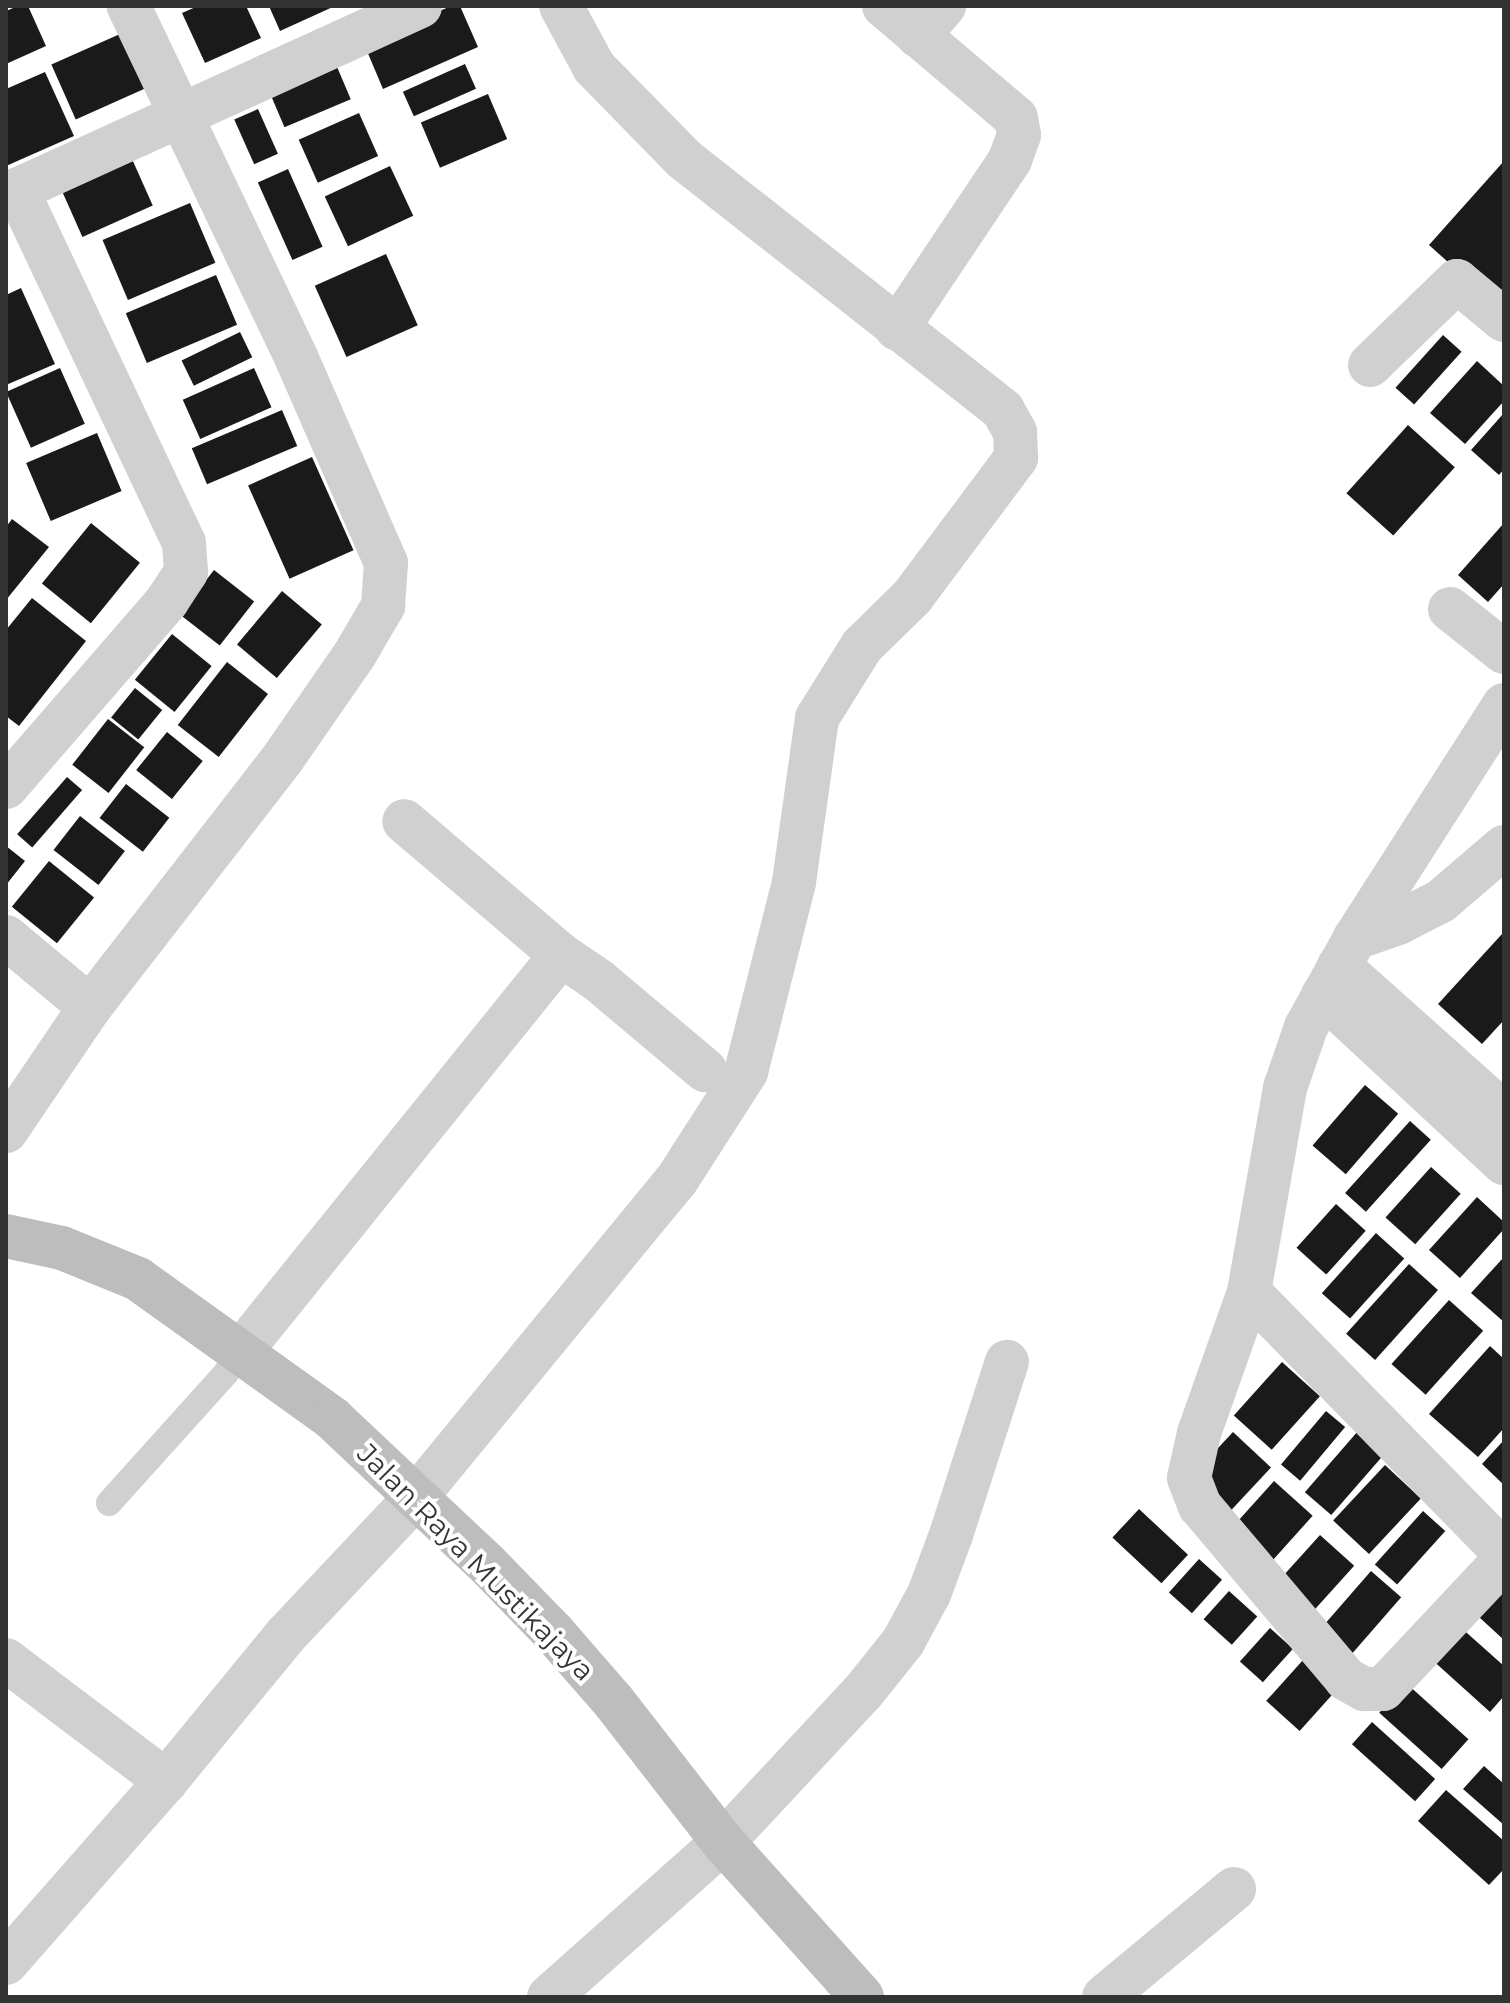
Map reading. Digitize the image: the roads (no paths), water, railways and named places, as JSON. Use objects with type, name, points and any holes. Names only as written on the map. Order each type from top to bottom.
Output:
[{"type":"main road","name":"Jalan Raya Mustikajaya","points":[[6,1236],[62,1248],[138,1279],[242,1350],[332,1418],[554,1633],[614,1702],[723,1842],[862,1997]]},
{"type":"street","points":[[6,1131],[90,1007],[283,758],[355,654],[383,606],[386,563],[297,359],[178,116],[129,6]]},
{"type":"street","points":[[6,787],[167,601],[186,572],[184,543],[12,192],[420,6]]},
{"type":"street","points":[[6,1963],[166,1781],[285,1636],[416,1497],[676,1181],[746,1072],[794,882],[817,718],[838,679],[862,646],[912,597],[1016,458],[1015,432],[1003,410],[684,159],[594,67],[561,6]]},
{"type":"street","points":[[884,6],[931,21],[1016,118],[1019,135],[1010,160],[897,329]]},
{"type":"street","points":[[1370,365],[1457,281],[1504,320]]},
{"type":"street","points":[[1450,609],[1504,652]]},
{"type":"street","points":[[1504,705],[1339,966],[1306,1027],[1285,1088],[1249,1292],[1199,1433],[1189,1478],[1200,1506],[1346,1679],[1364,1689],[1383,1689],[1504,1560]]},
{"type":"street","points":[[404,821],[561,955],[598,980],[705,1070]]},
{"type":"street","points":[[1339,966],[1398,923],[1441,901],[1504,847]]},
{"type":"street","points":[[6,937],[90,1007]]},
{"type":"street","points":[[242,1350],[561,955]]},
{"type":"street","points":[[1339,966],[1504,1113]]},
{"type":"street","points":[[1339,966],[1504,1163]]},
{"type":"street","points":[[1249,1292],[1504,1552]]},
{"type":"street","points":[[549,1997],[723,1842],[863,1692],[903,1642],[929,1594],[951,1535],[1007,1362]]},
{"type":"street","points":[[6,1660],[166,1781]]},
{"type":"street","points":[[1104,1997],[1234,1889]]},
{"type":"lane","points":[[109,1503],[226,1373],[242,1350]]}]
